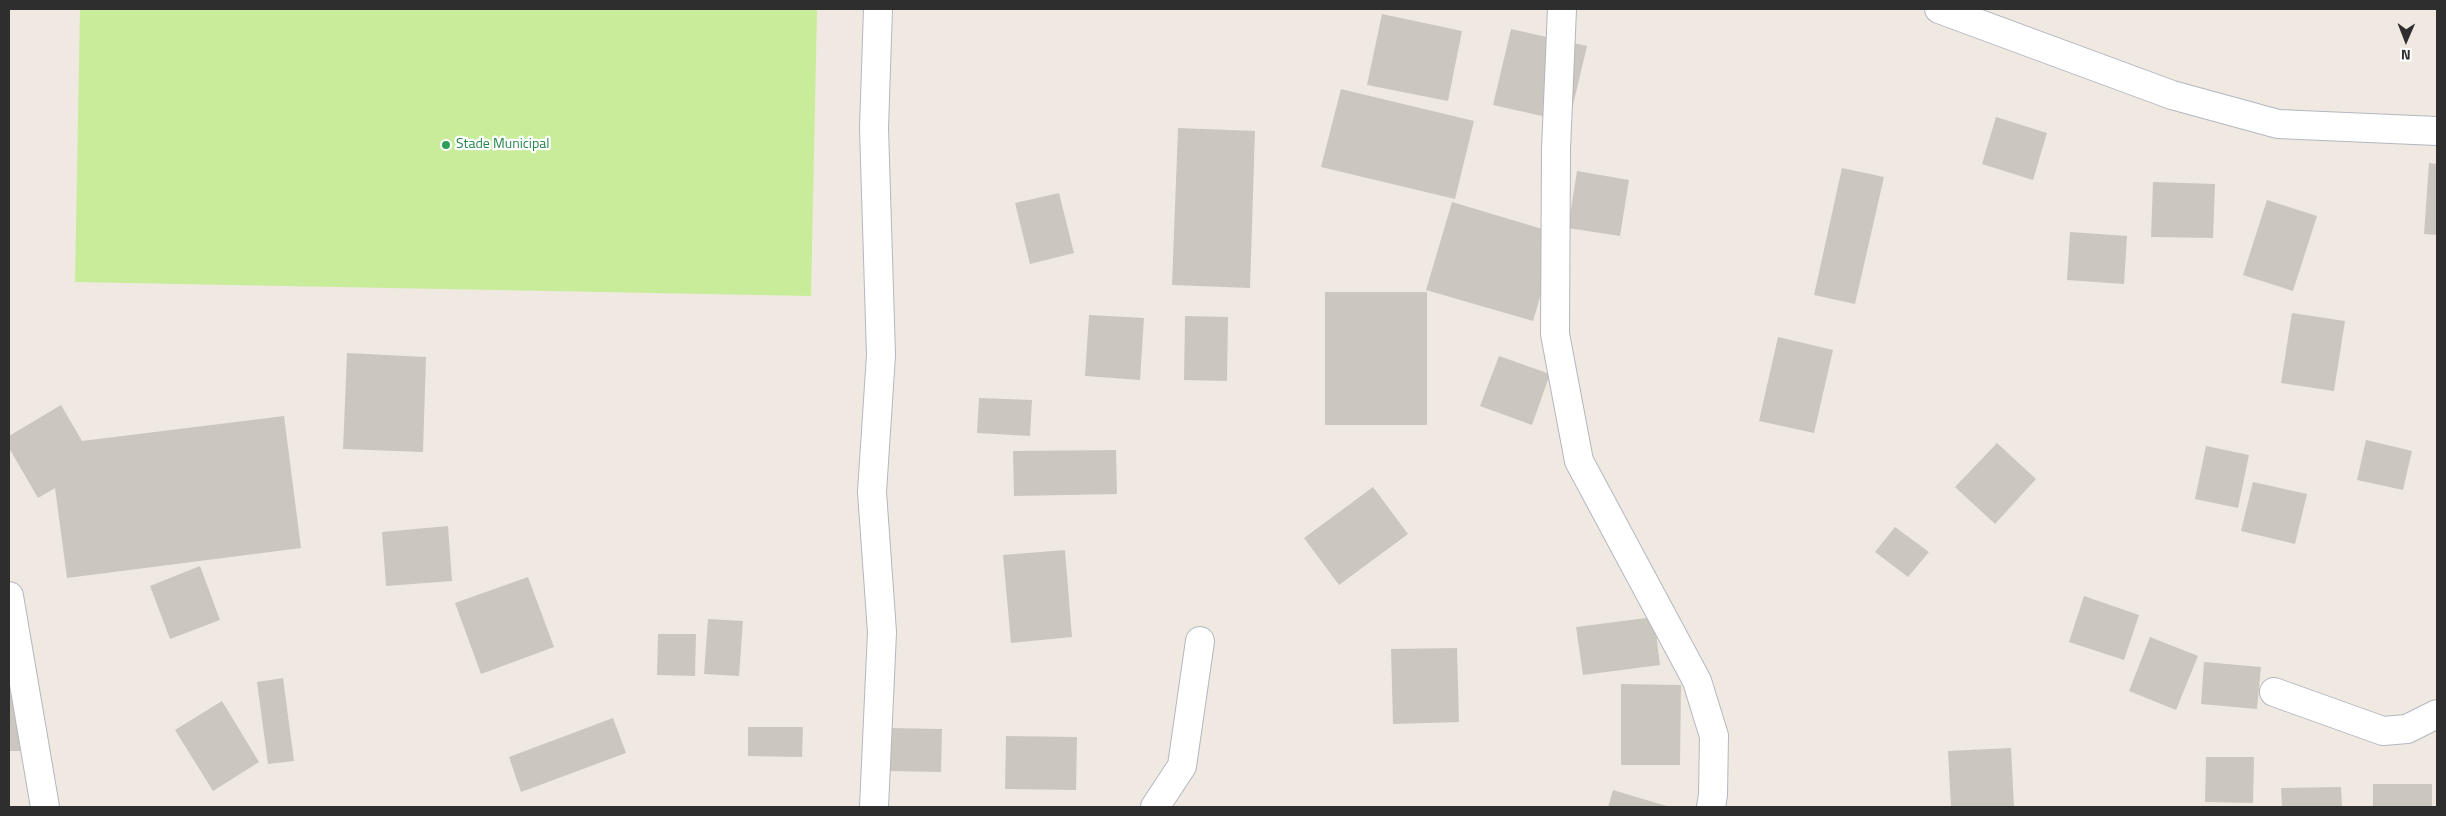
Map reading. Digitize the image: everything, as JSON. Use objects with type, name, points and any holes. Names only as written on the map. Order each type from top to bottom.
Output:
[{"type":"street","points":[[874,807],[882,632],[872,492],[881,355],[874,128],[878,9]]},
{"type":"street","points":[[1562,9],[1556,158],[1555,334],[1579,460],[1696,681],[1714,736],[1711,807]]},
{"type":"street","points":[[1939,9],[2172,96],[2278,124],[2437,131]]},
{"type":"street","points":[[9,596],[45,807]]},
{"type":"street","points":[[1155,807],[1182,766],[1200,641]]},
{"type":"street","points":[[2274,692],[2383,731],[2407,729],[2437,714]]},
{"type":"green space","name":"Stade Municipal","points":[[80,9],[817,9],[811,296],[75,282]]},
{"type":"building","points":[[1382,14],[1462,31],[1448,101],[1367,85]]},
{"type":"building","points":[[1511,29],[1587,46],[1569,122],[1493,105]]},
{"type":"building","points":[[1341,89],[1474,121],[1455,199],[1321,167]]},
{"type":"building","points":[[1996,117],[2047,133],[2033,180],[1982,164]]},
{"type":"building","points":[[1178,128],[1255,131],[1250,288],[1172,285]]},
{"type":"building","points":[[2429,163],[2437,164],[2437,235],[2424,234]]},
{"type":"building","points":[[1842,168],[1884,177],[1855,304],[1814,295]]},
{"type":"building","points":[[1577,171],[1629,180],[1620,236],[1568,228]]},
{"type":"building","points":[[2153,182],[2215,184],[2213,238],[2151,237]]},
{"type":"building","points":[[1059,193],[1074,253],[1030,264],[1015,203]]},
{"type":"building","points":[[2267,200],[2317,216],[2293,291],[2243,275]]},
{"type":"building","points":[[1452,202],[1559,234],[1533,321],[1426,290]]},
{"type":"building","points":[[2070,232],[2127,236],[2124,284],[2067,280]]},
{"type":"building","points":[[1325,292],[1427,292],[1427,425],[1325,425]]},
{"type":"building","points":[[2292,313],[2345,321],[2334,391],[2281,383]]},
{"type":"building","points":[[1089,315],[1144,318],[1140,380],[1085,376]]},
{"type":"building","points":[[1185,316],[1228,317],[1227,381],[1184,380]]},
{"type":"building","points":[[1778,337],[1833,350],[1814,433],[1759,421]]},
{"type":"building","points":[[347,353],[426,357],[423,452],[343,449]]},
{"type":"building","points":[[1499,356],[1550,374],[1532,425],[1480,406]]},
{"type":"building","points":[[979,398],[1032,400],[1030,436],[977,433]]},
{"type":"building","points":[[61,405],[82,441],[284,416],[301,548],[67,578],[55,488],[38,498],[9,448],[9,436]]},
{"type":"building","points":[[2366,440],[2412,451],[2403,490],[2357,480]]},
{"type":"building","points":[[1997,443],[2036,479],[1995,524],[1955,487]]},
{"type":"building","points":[[2206,446],[2249,455],[2238,508],[2195,499]]},
{"type":"building","points":[[1116,450],[1117,494],[1014,496],[1013,451]]},
{"type":"building","points":[[2253,482],[2307,494],[2295,544],[2241,531]]},
{"type":"building","points":[[1373,487],[1408,534],[1339,585],[1304,538]]},
{"type":"building","points":[[448,526],[452,581],[386,586],[382,532]]},
{"type":"building","points":[[1895,527],[1929,552],[1908,577],[1875,552]]},
{"type":"building","points":[[1065,550],[1072,637],[1011,643],[1003,555]]},
{"type":"building","points":[[200,566],[220,620],[170,639],[150,586]]},
{"type":"building","points":[[528,577],[554,647],[481,674],[455,603]]},
{"type":"building","points":[[2084,596],[2139,615],[2124,660],[2069,642]]},
{"type":"building","points":[[1654,617],[1660,665],[1583,675],[1576,627]]},
{"type":"building","points":[[708,619],[743,621],[739,676],[704,674]]},
{"type":"building","points":[[658,634],[696,634],[695,676],[657,675]]},
{"type":"building","points":[[2150,637],[2198,656],[2176,710],[2129,691]]},
{"type":"building","points":[[1457,648],[1459,722],[1393,724],[1391,649]]},
{"type":"building","points":[[2204,662],[2261,667],[2257,709],[2201,704]]},
{"type":"building","points":[[283,678],[294,761],[268,764],[257,682]]},
{"type":"building","points":[[1621,684],[1681,685],[1680,765],[1621,765]]},
{"type":"building","points":[[9,693],[19,693],[20,751],[9,751]]},
{"type":"building","points":[[222,701],[259,762],[213,791],[175,730]]},
{"type":"building","points":[[613,718],[626,753],[521,792],[509,757]]},
{"type":"building","points":[[748,727],[803,727],[802,757],[748,756]]},
{"type":"building","points":[[889,728],[942,729],[941,772],[889,771]]},
{"type":"building","points":[[1006,736],[1077,737],[1076,790],[1005,789]]},
{"type":"building","points":[[2011,748],[2014,807],[1951,807],[1948,751]]},
{"type":"building","points":[[2206,757],[2254,757],[2253,803],[2205,802]]},
{"type":"building","points":[[2373,784],[2432,784],[2432,807],[2373,807]]},
{"type":"building","points":[[2341,787],[2342,807],[2282,807],[2281,788]]},
{"type":"building","points":[[1613,790],[1670,807],[1608,807]]},
{"type":"place","name":"Stade Municipal","points":[[446,145]]}]
